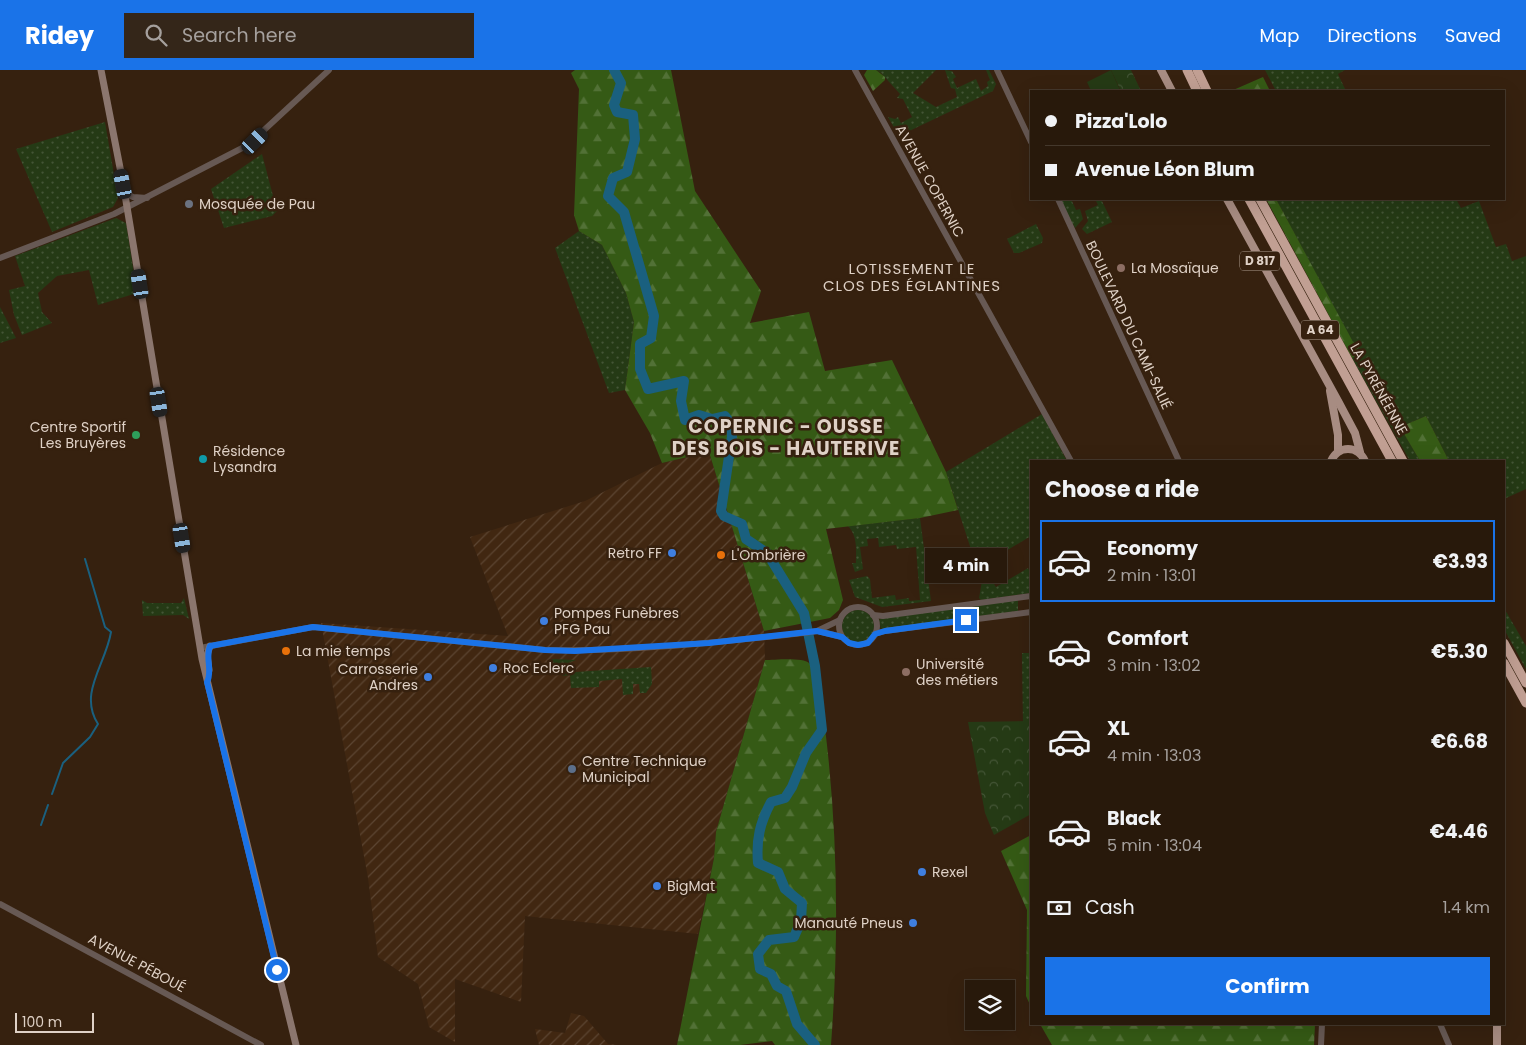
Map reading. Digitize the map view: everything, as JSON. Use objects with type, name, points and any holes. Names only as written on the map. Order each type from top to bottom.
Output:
[{"type":"highway","points":[[1187,70],[1197,90]]},
{"type":"highway","points":[[1197,70],[1207,90]]},
{"type":"highway","name":"LA PYRÉNÉENNE","points":[[1250,200],[1391,460]]},
{"type":"highway","name":"LA PYRÉNÉENNE","points":[[1261,200],[1402,460]]},
{"type":"highway","points":[[1505,645],[1526,683]]},
{"type":"highway","points":[[1505,664],[1526,703]]},
{"type":"main road","points":[[101,70],[125,193],[200,648],[296,1045]]},
{"type":"main road","points":[[1160,70],[1171,90]]},
{"type":"main road","name":"D 817","points":[[1228,200],[1355,433],[1360,452]]},
{"type":"main road","name":"D 817","points":[[1328,385],[1337,424],[1338,451]]},
{"type":"main road","points":[[1332,460],[1338,451],[1349,448],[1360,452],[1364,460]]},
{"type":"main road","points":[[207,682],[210,676],[207,655],[210,646]]},
{"type":"main road","points":[[1497,1025],[1497,1045]]},
{"type":"street","points":[[0,258],[114,214],[255,141],[329,70]]},
{"type":"street","name":"AVENUE COPERNIC","points":[[855,70],[1070,460]]},
{"type":"street","points":[[997,70],[1030,140]]},
{"type":"street","points":[[125,193],[134,197],[148,198]]},
{"type":"street","name":"BOULEVARD DU CAMI-SALIÉ","points":[[1058,200],[1178,460]]},
{"type":"street","points":[[114,214],[129,220]]},
{"type":"street","points":[[200,648],[313,627],[545,650],[575,651],[709,643],[815,631],[840,620],[843,615],[853,608],[864,609],[873,615],[883,616],[1030,596]]},
{"type":"street","points":[[875,634],[885,631],[1030,612]]},
{"type":"street","points":[[815,631],[842,637],[849,643],[858,645],[868,643],[875,634],[877,624],[873,615]]},
{"type":"street","points":[[840,620],[842,637]]},
{"type":"street","name":"AVENUE PÉBOUÉ","points":[[0,904],[261,1045]]},
{"type":"street","points":[[1321,1045],[1322,1025]]},
{"type":"street","points":[[1440,1025],[1449,1045]]},
{"type":"shaded area","points":[[709,452],[764,631],[765,660],[716,832],[714,858],[698,934],[525,916],[521,1002],[455,979],[455,1042],[429,1027],[418,984],[378,957],[368,878],[321,623],[508,636],[470,537],[585,501],[662,463]]},
{"type":"shaded area","points":[[571,1013],[584,1016],[608,1044],[618,1045],[539,1045],[535,1029],[565,1033]]},
{"type":"green space","points":[[575,70],[671,70],[695,191],[761,291],[750,323],[809,312],[825,371],[892,360],[946,472],[958,510],[920,518],[826,529],[843,600],[839,610],[830,618],[764,631],[709,452],[662,463],[650,433],[625,390],[634,322],[626,293],[602,245],[579,231],[574,215],[579,89],[571,73]]},
{"type":"green space","points":[[867,70],[876,70],[885,77],[885,80],[873,91],[864,75]]},
{"type":"green space","points":[[876,70],[936,70],[913,93],[936,107],[957,97],[955,89],[951,88],[945,70],[952,71],[956,77],[953,79],[957,88],[976,79],[981,91],[988,86],[987,82],[990,80],[986,70],[989,70],[996,84],[993,91],[903,134],[896,131],[888,117],[895,119],[898,117],[901,123],[912,117],[903,99],[897,98],[900,94]]},
{"type":"green space","points":[[1111,70],[1131,70],[1141,90],[1118,90],[1120,89]]},
{"type":"green space","points":[[1111,70],[1120,90],[1091,90],[1087,82]]},
{"type":"green space","points":[[1265,70],[1345,70],[1338,74],[1346,90],[1275,90]]},
{"type":"green space","points":[[1263,77],[1270,90],[1233,90]]},
{"type":"green space","points":[[105,122],[118,198],[113,207],[52,232],[16,149]]},
{"type":"green space","points":[[262,154],[277,211],[272,216],[224,228],[211,189]]},
{"type":"green space","points":[[1060,200],[1071,200],[1076,210],[1080,209],[1083,219],[1075,228]]},
{"type":"green space","points":[[1101,200],[1112,222],[1087,234],[1082,229],[1088,221],[1085,211],[1098,205],[1096,201]]},
{"type":"green space","points":[[1267,200],[1277,200],[1359,353],[1352,358]]},
{"type":"green space","points":[[1277,200],[1457,200],[1461,208],[1479,201],[1496,247],[1506,244],[1512,261],[1526,256],[1526,489],[1505,499],[1505,460],[1448,460],[1426,416],[1400,427],[1419,460],[1409,460],[1352,358],[1358,353]]},
{"type":"green space","points":[[116,218],[126,223],[137,293],[98,305],[89,270],[57,276],[38,293],[42,312],[52,323],[22,335],[14,315],[9,290],[25,286],[15,256]]},
{"type":"green space","points":[[1036,224],[1043,238],[1042,243],[1019,253],[1014,253],[1007,239]]},
{"type":"green space","points":[[579,231],[602,245],[626,293],[634,322],[625,390],[609,393],[555,248]]},
{"type":"green space","points":[[0,307],[16,338],[0,343]]},
{"type":"green space","points":[[1042,414],[1066,460],[1030,460],[1030,537],[977,568],[946,472]]},
{"type":"green space","points":[[1426,416],[1448,460],[1419,460],[1400,427]]},
{"type":"green space","points":[[920,518],[931,601],[882,607],[855,597],[849,580],[867,576],[870,579],[872,598],[895,595],[896,600],[909,598],[909,601],[920,600],[916,547],[897,549],[896,545],[879,547],[878,538],[867,539],[868,546],[860,547],[863,569],[855,572],[852,563],[856,563],[856,544],[848,526]]},
{"type":"green space","points":[[1028,568],[1030,572],[1030,593],[981,600],[979,598],[982,581],[980,577],[987,573],[996,587]]},
{"type":"green space","points":[[184,598],[189,619],[183,615],[143,616],[142,600],[147,603],[181,603]]},
{"type":"green space","points":[[1018,600],[1018,611],[881,629],[879,620],[882,618]]},
{"type":"green space","points":[[858,610],[869,615],[874,626],[869,637],[858,642],[847,637],[842,626],[847,615]]},
{"type":"green space","points":[[1505,610],[1526,646],[1526,669],[1505,631]]},
{"type":"green space","points":[[1022,653],[1030,653],[1030,729],[1023,727]]},
{"type":"green space","points":[[553,659],[576,660],[560,666],[560,673],[546,674],[547,662]]},
{"type":"green space","points":[[795,659],[806,661],[814,669],[821,684],[835,846],[836,926],[831,1045],[775,1045],[772,1041],[740,1045],[677,1045],[714,858],[716,832],[765,660]]},
{"type":"green space","points":[[651,667],[652,684],[646,693],[640,693],[639,684],[633,684],[633,694],[623,695],[622,679],[599,681],[599,687],[571,688],[570,675],[563,676],[560,673]]},
{"type":"green space","points":[[1030,721],[1030,815],[994,835],[985,813],[968,722]]},
{"type":"green space","points":[[1030,836],[1030,1005],[1026,996],[1027,910],[1001,851]]},
{"type":"green space","points":[[1041,1025],[1315,1025],[1314,1045],[1052,1045]]},
{"type":"waterway","points":[[614,70],[621,83],[614,105],[617,112],[633,115],[635,139],[627,172],[613,178],[608,196],[624,212],[654,316],[651,338],[640,344],[640,369],[648,389],[684,381],[681,401],[685,420],[699,415],[712,419],[725,416],[731,424],[732,436],[721,511],[724,516],[742,524],[746,539],[767,553],[804,613],[815,666],[822,730],[806,753],[792,787],[785,798],[771,802],[764,817],[758,846],[758,863],[778,872],[785,889],[802,903],[801,921],[794,937],[769,940],[758,954],[760,969],[771,974],[777,986],[786,991],[797,1024],[815,1045]]},
{"type":"waterway","points":[[52,794],[63,763],[90,737],[98,724],[91,701],[92,690],[111,632],[105,627],[85,559]]},
{"type":"waterway","points":[[41,825],[48,805]]},
{"type":"place","name":"Mosquée de Pau","points":[[189,204]]},
{"type":"place","name":"La Mosaïque","points":[[1121,268]]},
{"type":"place","name":"Centre Sportif Les Bruyères","points":[[136,435]]},
{"type":"place","name":"Résidence Lysandra","points":[[203,459]]},
{"type":"place","name":"Retro FF","points":[[672,553]]},
{"type":"place","name":"L'Ombrière","points":[[721,555]]},
{"type":"place","name":"Pompes Funèbres PFG Pau","points":[[544,621]]},
{"type":"place","name":"La mie temps","points":[[286,651]]},
{"type":"place","name":"Roc Eclerc","points":[[493,668]]},
{"type":"place","name":"Université des métiers","points":[[906,672]]},
{"type":"place","name":"Carrosserie Andres","points":[[428,677]]},
{"type":"place","name":"Centre Technique Municipal","points":[[572,769]]},
{"type":"place","name":"Rexel","points":[[922,872]]},
{"type":"place","name":"BigMat","points":[[657,886]]},
{"type":"place","name":"Manauté Pneus","points":[[913,923]]},
{"type":"district","name":"LOTISSEMENT LE CLOS DES ÉGLANTINES","points":[[912,278]]},
{"type":"district","name":"COPERNIC - OUSSE DES BOIS - HAUTERIVE","points":[[786,437]]},
{"type":"route","points":[[277,970],[255,872],[207,682],[210,676],[207,655],[210,646],[313,627],[424,636],[545,650],[575,651],[709,643],[817,631],[842,637],[849,643],[858,645],[868,643],[875,634],[885,631],[966,620]]}]
